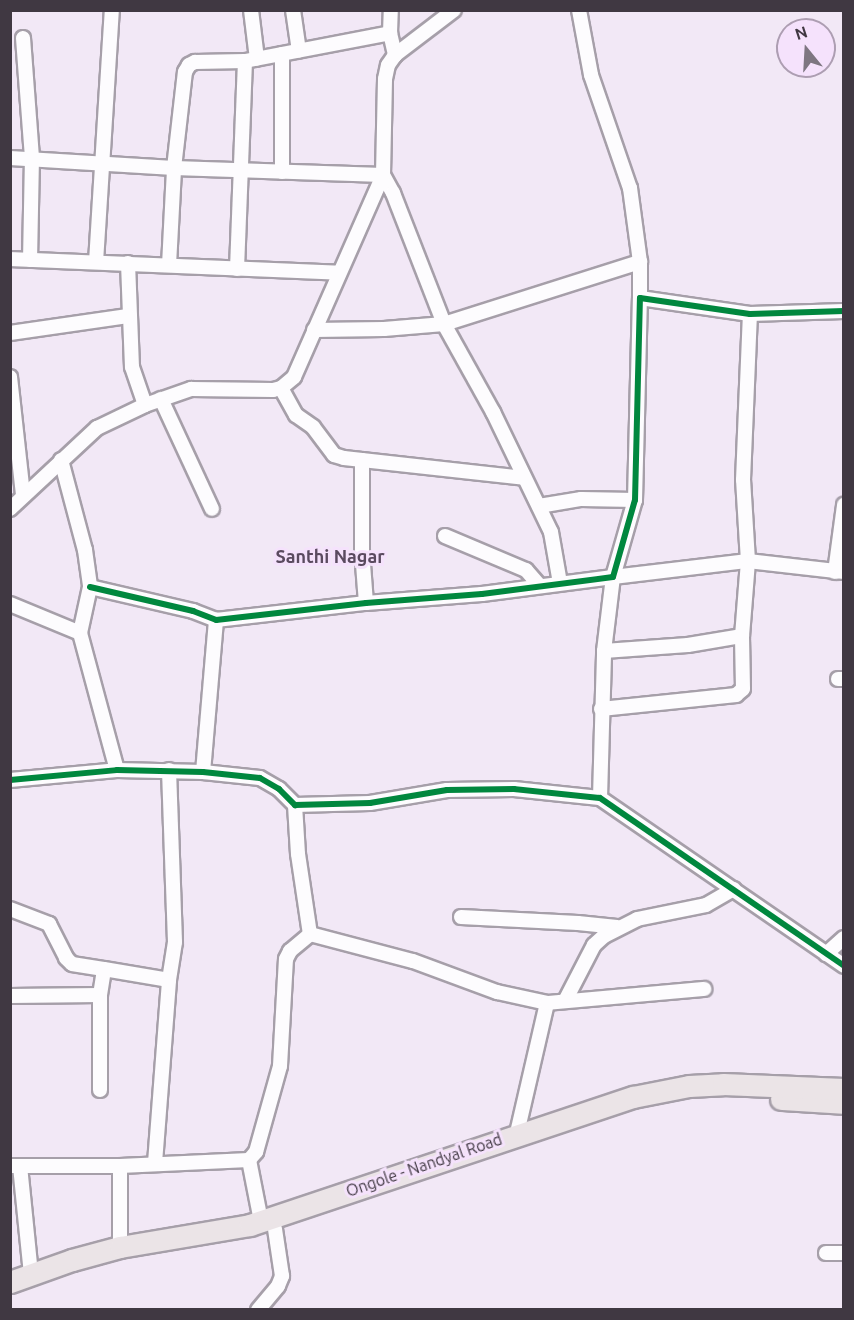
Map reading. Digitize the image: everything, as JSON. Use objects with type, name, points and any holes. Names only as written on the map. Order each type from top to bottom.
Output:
[{"type":"main road","name":"Ongole - Nandyal Road","points":[[10,1294],[58,1275],[95,1264],[208,1246],[518,1134],[633,1096],[689,1086],[767,1084],[843,1089]]},
{"type":"main road","name":"Ongole - Nandyal Road","points":[[10,1282],[120,1248],[268,1225],[643,1106],[691,1099],[723,1098],[843,1103]]},
{"type":"street","points":[[96,262],[112,10]]},
{"type":"street","points":[[237,269],[240,171],[251,60],[251,10]]},
{"type":"street","points":[[292,10],[299,51]]},
{"type":"street","points":[[391,10],[390,33],[395,55]]},
{"type":"street","points":[[10,509],[97,428],[145,405],[202,388],[281,388],[294,377],[383,175],[385,79],[388,65],[395,55],[454,10]]},
{"type":"street","points":[[579,10],[591,75],[630,188],[640,262],[635,500],[613,577],[604,651],[600,798]]},
{"type":"street","points":[[169,265],[174,168],[185,72],[189,65],[195,62],[251,60],[390,33]]},
{"type":"street","points":[[23,38],[33,157],[30,260]]},
{"type":"street","points":[[282,54],[282,172]]},
{"type":"street","points":[[10,158],[33,157],[174,168],[383,175]]},
{"type":"street","points":[[383,175],[393,193],[444,324],[494,412],[539,506],[554,542],[560,583]]},
{"type":"street","points":[[10,259],[339,273]]},
{"type":"street","points":[[314,330],[384,329],[444,324],[640,262]]},
{"type":"street","points":[[128,263],[128,316],[132,367],[145,405]]},
{"type":"street","points":[[640,298],[750,314],[843,311]]},
{"type":"street","points":[[601,709],[741,693],[743,689],[742,636],[748,561],[743,480],[750,314]]},
{"type":"street","points":[[10,333],[128,316]]},
{"type":"street","points":[[10,377],[23,495]]},
{"type":"street","points":[[281,388],[296,415],[313,427],[334,455],[524,478]]},
{"type":"street","points":[[161,399],[212,509]]},
{"type":"street","points":[[61,460],[85,550],[90,587],[80,633],[117,770]]},
{"type":"street","points":[[362,460],[362,551],[366,603]]},
{"type":"street","points":[[539,506],[581,499],[635,500]]},
{"type":"street","points":[[90,587],[193,611],[216,620],[540,586],[748,561],[839,572],[843,505]]},
{"type":"street","points":[[445,536],[526,570],[540,586]]},
{"type":"street","points":[[10,604],[80,633]]},
{"type":"street","points":[[203,772],[216,620]]},
{"type":"street","points":[[604,651],[688,645],[742,636]]},
{"type":"street","points":[[10,780],[117,770],[169,770],[260,778],[279,789],[295,805],[298,854],[310,934]]},
{"type":"street","points":[[155,1163],[169,980],[176,942],[169,770]]},
{"type":"street","points":[[295,805],[370,803],[447,790],[514,789],[600,798],[843,966]]},
{"type":"street","points":[[565,1001],[594,945],[617,927],[706,904],[734,889]]},
{"type":"street","points":[[10,909],[49,924],[66,958],[72,964],[169,980]]},
{"type":"street","points":[[461,917],[617,927]]},
{"type":"street","points":[[310,934],[413,961],[497,992],[547,1003],[704,989]]},
{"type":"street","points":[[258,1310],[278,1286],[282,1276],[249,1160],[260,1142],[278,1080],[286,959],[290,951],[310,934]]},
{"type":"street","points":[[826,954],[843,938]]},
{"type":"street","points":[[100,1090],[100,995],[104,969]]},
{"type":"street","points":[[10,996],[100,995]]},
{"type":"street","points":[[518,1134],[547,1003]]},
{"type":"street","points":[[31,1274],[15,1166],[120,1166],[249,1160]]},
{"type":"street","points":[[120,1166],[120,1248]]},
{"type":"street","points":[[826,1252],[843,1253]]},
{"type":"cycle path","points":[[90,587],[193,611],[216,620],[366,603],[482,594],[613,577],[635,500],[640,298],[750,314],[844,311]]},
{"type":"cycle path","points":[[10,780],[117,770],[203,772],[260,778],[279,789],[295,805],[370,803],[447,790],[514,789],[600,798],[844,966]]},
{"type":"district","name":"Santhi Nagar","points":[[330,556]]}]
